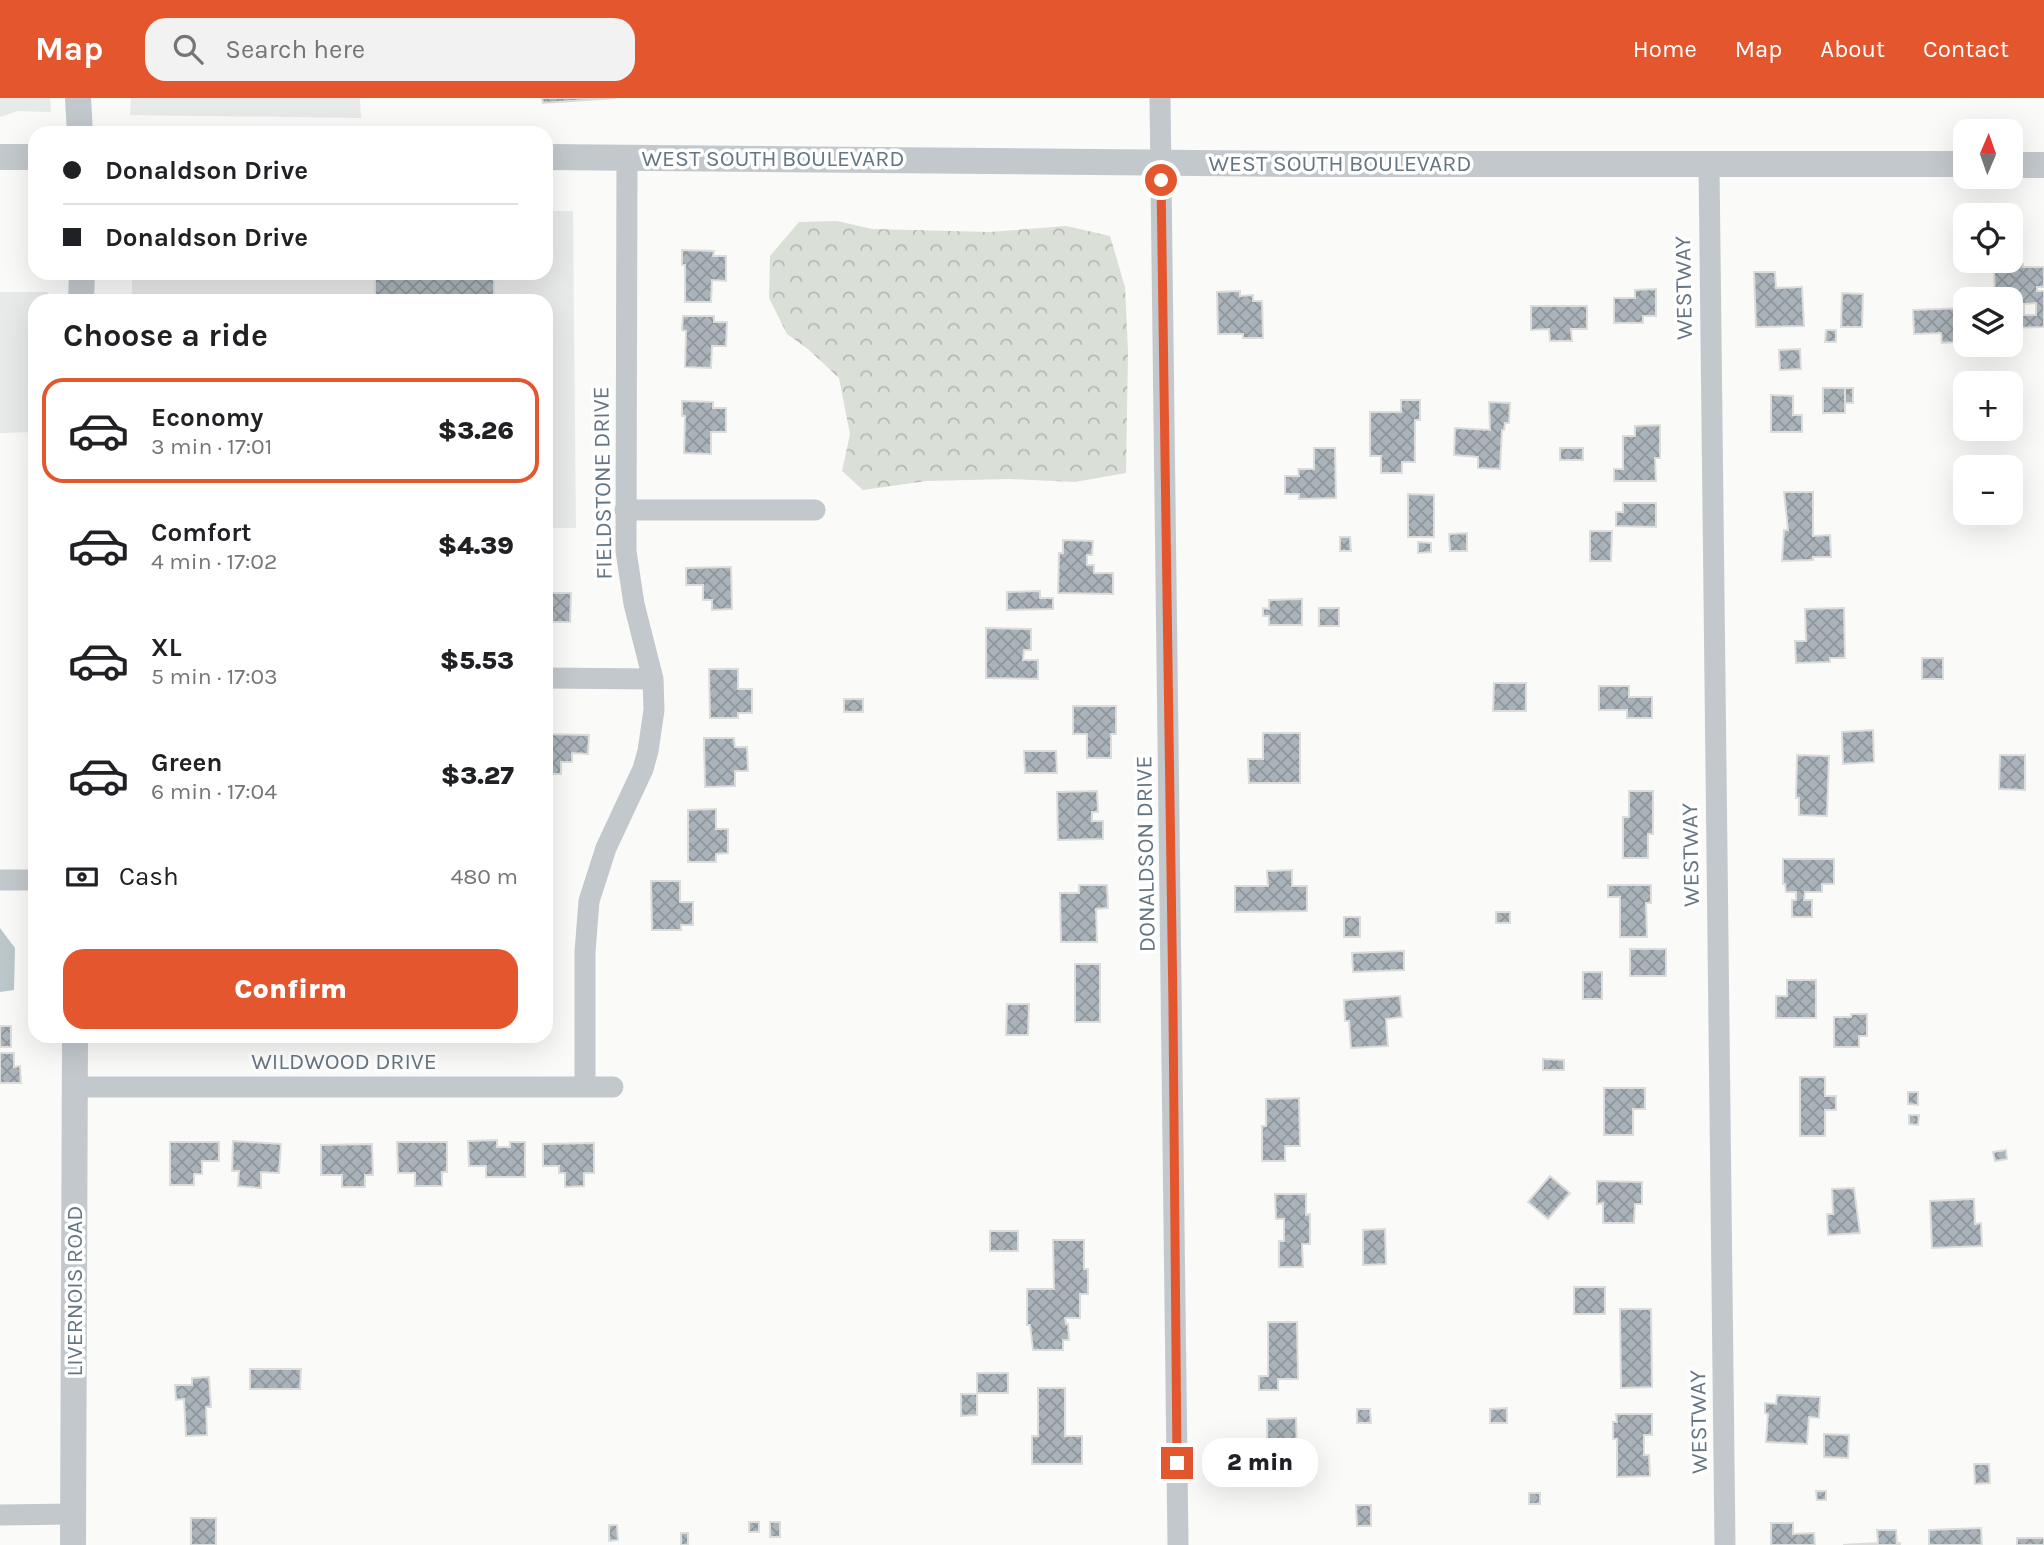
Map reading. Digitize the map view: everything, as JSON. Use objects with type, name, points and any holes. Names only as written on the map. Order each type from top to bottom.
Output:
[{"type":"street","points":[[78,98],[80,126]]},
{"type":"street","name":"DONALDSON DRIVE","points":[[1160,98],[1178,1545]]},
{"type":"street","points":[[0,157],[28,157]]},
{"type":"street","name":"FIELDSTONE DRIVE","points":[[585,1086],[585,952],[589,901],[600,864],[636,785],[648,751],[653,710],[653,679],[629,578],[625,510],[627,157]]},
{"type":"street","name":"WEST SOUTH BOULEVARD","points":[[553,158],[1953,164]]},
{"type":"street","name":"WESTWAY","points":[[1709,164],[1725,1545]]},
{"type":"street","points":[[2023,164],[2044,165]]},
{"type":"street","points":[[625,510],[815,510]]},
{"type":"street","points":[[553,678],[653,679]]},
{"type":"street","points":[[0,880],[28,880]]},
{"type":"street","name":"LIVERNOIS ROAD","points":[[73,1545],[75,1043]]},
{"type":"street","name":"WILDWOOD DRIVE","points":[[75,1087],[613,1087]]},
{"type":"street","points":[[0,1515],[73,1514]]},
{"type":"shaded area","points":[[0,98],[50,98],[51,112],[18,111],[0,117]]},
{"type":"shaded area","points":[[131,98],[360,98],[361,118],[130,115]]},
{"type":"shaded area","points":[[553,211],[573,211],[576,528],[553,528],[553,294],[132,294],[132,280],[553,280]]},
{"type":"shaded area","points":[[0,292],[48,292],[28,294],[28,432],[0,433]]},
{"type":"shaded area","points":[[0,928],[15,948],[14,990],[0,992]]},
{"type":"green space","points":[[837,221],[872,229],[990,232],[1066,226],[1110,236],[1125,287],[1128,352],[1126,473],[1075,482],[1009,479],[926,481],[863,490],[842,471],[850,434],[839,378],[787,334],[769,298],[770,256],[799,222]]},
{"type":"building","points":[[542,98],[616,98],[543,103]]},
{"type":"building","points":[[682,250],[714,251],[713,256],[726,256],[726,281],[712,280],[711,302],[685,302],[685,265],[682,265]]},
{"type":"building","points":[[2023,267],[2044,267],[2044,287],[2037,287],[2037,291],[2044,291],[2044,327],[2023,328],[2023,287],[1995,287],[1994,273],[2023,273]],"holes":[[[2036,303],[2036,315],[2024,315],[2024,304]]]},
{"type":"building","points":[[1754,272],[1775,272],[1776,288],[1802,287],[1804,326],[1756,327]]},
{"type":"building","points":[[375,280],[494,280],[494,294],[375,294]]},
{"type":"building","points":[[1656,289],[1656,316],[1643,316],[1643,323],[1614,323],[1614,298],[1635,298],[1635,290]]},
{"type":"building","points":[[1240,291],[1240,296],[1253,295],[1253,301],[1262,301],[1263,338],[1243,338],[1243,334],[1218,334],[1217,292]]},
{"type":"building","points":[[1842,293],[1863,294],[1862,327],[1841,327]]},
{"type":"building","points":[[1531,306],[1587,306],[1587,329],[1571,329],[1572,341],[1550,341],[1549,329],[1531,330]]},
{"type":"building","points":[[1953,308],[1953,342],[1942,343],[1941,333],[1914,334],[1913,310]]},
{"type":"building","points":[[683,316],[714,316],[714,322],[727,322],[726,346],[712,346],[711,368],[685,367],[686,331],[682,330]]},
{"type":"building","points":[[1826,330],[1836,330],[1836,342],[1825,342]]},
{"type":"building","points":[[1800,349],[1801,369],[1780,370],[1779,350]]},
{"type":"building","points":[[1823,388],[1845,388],[1845,413],[1823,413]]},
{"type":"building","points":[[1845,388],[1853,388],[1853,403],[1845,403]]},
{"type":"building","points":[[1771,395],[1793,396],[1793,415],[1802,415],[1802,432],[1771,432]]},
{"type":"building","points":[[1401,400],[1420,400],[1420,420],[1415,420],[1415,462],[1402,462],[1402,473],[1381,473],[1381,456],[1370,456],[1370,412],[1401,412]]},
{"type":"building","points":[[682,401],[713,402],[713,408],[726,408],[726,432],[711,432],[711,454],[684,453],[685,416],[682,416]]},
{"type":"building","points":[[1489,402],[1510,403],[1509,423],[1505,423],[1502,430],[1500,469],[1478,468],[1478,457],[1454,455],[1455,428],[1490,430]]},
{"type":"building","points":[[1660,425],[1660,458],[1655,458],[1656,481],[1614,481],[1614,469],[1623,469],[1623,436],[1635,436],[1635,426]]},
{"type":"building","points":[[1314,448],[1335,448],[1336,498],[1299,499],[1299,494],[1285,494],[1285,476],[1299,476],[1298,469],[1314,469]]},
{"type":"building","points":[[1560,448],[1583,448],[1583,460],[1560,460]]},
{"type":"building","points":[[1784,492],[1813,492],[1813,536],[1830,535],[1831,557],[1782,561],[1784,530],[1788,530]]},
{"type":"building","points":[[1408,494],[1434,495],[1434,537],[1408,537]]},
{"type":"building","points":[[1623,503],[1656,503],[1656,527],[1616,526],[1616,512],[1623,512]]},
{"type":"building","points":[[1590,531],[1612,531],[1611,561],[1590,561]]},
{"type":"building","points":[[1467,533],[1467,551],[1450,551],[1449,534]]},
{"type":"building","points":[[1340,537],[1350,537],[1351,551],[1340,551]]},
{"type":"building","points":[[1063,540],[1093,541],[1092,555],[1087,555],[1087,565],[1094,565],[1094,573],[1113,573],[1113,594],[1058,593],[1059,553],[1063,553]]},
{"type":"building","points":[[1418,542],[1431,543],[1431,552],[1418,553]]},
{"type":"building","points":[[731,567],[732,609],[712,610],[712,600],[703,600],[703,585],[686,585],[686,568]]},
{"type":"building","points":[[1040,591],[1040,598],[1053,598],[1053,609],[1007,610],[1007,592]]},
{"type":"building","points":[[553,593],[571,593],[570,622],[553,622]]},
{"type":"building","points":[[1302,599],[1302,625],[1269,625],[1269,616],[1263,616],[1263,608],[1269,609],[1269,600]]},
{"type":"building","points":[[1319,608],[1339,608],[1339,626],[1319,626]]},
{"type":"building","points":[[1844,608],[1845,658],[1830,658],[1830,662],[1796,663],[1795,641],[1806,641],[1805,609]]},
{"type":"building","points":[[986,628],[1031,629],[1031,650],[1024,650],[1023,660],[1038,660],[1038,679],[986,678]]},
{"type":"building","points":[[1922,658],[1943,658],[1943,679],[1922,679]]},
{"type":"building","points":[[709,669],[738,669],[738,689],[752,689],[752,713],[738,713],[738,718],[710,718]]},
{"type":"building","points":[[1494,683],[1526,683],[1526,711],[1493,711]]},
{"type":"building","points":[[1599,686],[1629,686],[1629,697],[1652,697],[1652,718],[1627,718],[1627,710],[1599,710]]},
{"type":"building","points":[[844,699],[863,699],[863,712],[844,712]]},
{"type":"building","points":[[1073,706],[1116,706],[1116,734],[1111,734],[1111,758],[1087,758],[1087,734],[1073,734]]},
{"type":"building","points":[[1873,730],[1874,762],[1843,764],[1842,732]]},
{"type":"building","points":[[1263,733],[1300,733],[1300,783],[1249,783],[1248,759],[1263,759]]},
{"type":"building","points":[[553,734],[589,735],[588,754],[572,753],[572,762],[561,762],[561,774],[553,774]]},
{"type":"building","points":[[704,738],[734,738],[735,747],[747,747],[748,771],[735,771],[735,786],[705,787]]},
{"type":"building","points":[[1024,751],[1056,751],[1057,773],[1025,773]]},
{"type":"building","points":[[1797,755],[1829,756],[1827,816],[1799,815],[1799,798],[1796,798]]},
{"type":"building","points":[[2000,755],[2025,755],[2025,790],[1999,789]]},
{"type":"building","points":[[1097,791],[1098,812],[1092,812],[1092,821],[1103,821],[1103,839],[1058,840],[1057,792]]},
{"type":"building","points":[[1629,791],[1653,791],[1653,834],[1648,834],[1648,858],[1623,858],[1623,817],[1629,817]]},
{"type":"building","points":[[716,809],[716,829],[728,829],[728,853],[716,854],[716,862],[688,862],[688,810]]},
{"type":"building","points":[[1783,859],[1834,859],[1834,884],[1822,884],[1822,892],[1805,892],[1804,900],[1812,900],[1812,917],[1792,917],[1792,900],[1796,900],[1796,892],[1786,892],[1783,884]]},
{"type":"building","points":[[1292,870],[1292,886],[1307,886],[1307,911],[1235,912],[1235,886],[1268,886],[1267,871]]},
{"type":"building","points":[[651,881],[680,881],[680,902],[693,902],[693,925],[681,925],[681,930],[652,930]]},
{"type":"building","points":[[1079,885],[1107,885],[1108,908],[1096,909],[1097,942],[1061,942],[1060,893],[1079,893]]},
{"type":"building","points":[[1608,885],[1651,885],[1651,903],[1646,903],[1647,937],[1620,937],[1620,897],[1608,897]]},
{"type":"building","points":[[1496,912],[1510,912],[1510,923],[1496,923]]},
{"type":"building","points":[[1344,917],[1360,917],[1360,937],[1344,937]]},
{"type":"building","points":[[1630,949],[1666,949],[1666,976],[1630,976]]},
{"type":"building","points":[[1404,951],[1404,970],[1353,972],[1352,953]]},
{"type":"building","points":[[1075,964],[1100,964],[1100,1022],[1075,1022]]},
{"type":"building","points":[[1583,972],[1602,972],[1602,999],[1583,999]]},
{"type":"building","points":[[1787,980],[1816,980],[1816,1018],[1776,1018],[1776,996],[1787,996]]},
{"type":"building","points":[[1400,996],[1402,1017],[1386,1019],[1388,1046],[1351,1048],[1344,1000]]},
{"type":"building","points":[[1007,1004],[1029,1004],[1028,1035],[1006,1035]]},
{"type":"building","points":[[1851,1014],[1867,1014],[1867,1036],[1859,1036],[1859,1047],[1834,1047],[1834,1017],[1851,1017]]},
{"type":"building","points":[[0,1026],[11,1026],[11,1047],[0,1047]]},
{"type":"building","points":[[0,1053],[14,1053],[14,1067],[20,1066],[21,1083],[0,1083]]},
{"type":"building","points":[[1543,1059],[1564,1060],[1564,1070],[1543,1070]]},
{"type":"building","points":[[1800,1077],[1825,1077],[1825,1096],[1836,1096],[1836,1110],[1825,1110],[1825,1136],[1800,1136]]},
{"type":"building","points":[[1604,1088],[1645,1088],[1645,1109],[1633,1109],[1633,1135],[1604,1135]]},
{"type":"building","points":[[1908,1092],[1918,1092],[1918,1105],[1908,1104]]},
{"type":"building","points":[[1299,1098],[1300,1146],[1285,1146],[1285,1161],[1262,1161],[1262,1126],[1266,1126],[1266,1099]]},
{"type":"building","points":[[1909,1115],[1919,1115],[1918,1125],[1909,1124]]},
{"type":"building","points":[[497,1140],[497,1147],[510,1147],[510,1142],[525,1142],[525,1177],[486,1177],[486,1166],[469,1166],[468,1141]]},
{"type":"building","points":[[233,1141],[281,1144],[279,1173],[261,1172],[261,1188],[238,1186],[239,1171],[232,1171]]},
{"type":"building","points":[[170,1142],[219,1142],[219,1161],[202,1161],[202,1174],[194,1174],[194,1185],[170,1185]]},
{"type":"building","points":[[397,1142],[447,1142],[447,1172],[442,1172],[442,1186],[415,1186],[415,1173],[398,1173]]},
{"type":"building","points":[[594,1143],[594,1173],[584,1173],[584,1186],[565,1187],[565,1173],[559,1173],[559,1166],[543,1166],[543,1144]]},
{"type":"building","points":[[372,1144],[373,1175],[365,1175],[365,1187],[342,1187],[342,1175],[321,1175],[321,1145]]},
{"type":"building","points":[[2006,1150],[2007,1159],[1995,1161],[1993,1152]]},
{"type":"building","points":[[1550,1176],[1570,1193],[1548,1219],[1528,1202]]},
{"type":"building","points":[[1597,1181],[1642,1182],[1642,1204],[1635,1204],[1634,1223],[1603,1223],[1603,1203],[1597,1204]]},
{"type":"building","points":[[1854,1188],[1860,1233],[1828,1235],[1827,1214],[1833,1214],[1832,1189]]},
{"type":"building","points":[[1275,1194],[1306,1194],[1306,1215],[1310,1214],[1310,1244],[1302,1244],[1303,1267],[1279,1267],[1279,1241],[1284,1241],[1284,1219],[1276,1219]]},
{"type":"building","points":[[1974,1199],[1975,1224],[1981,1223],[1982,1246],[1932,1248],[1930,1201]]},
{"type":"building","points":[[1385,1229],[1386,1264],[1363,1265],[1363,1230]]},
{"type":"building","points":[[990,1231],[1018,1231],[1018,1251],[990,1251]]},
{"type":"building","points":[[1053,1240],[1084,1240],[1084,1269],[1088,1269],[1088,1294],[1080,1294],[1080,1318],[1065,1318],[1069,1340],[1063,1340],[1063,1350],[1033,1350],[1030,1325],[1027,1325],[1027,1289],[1054,1289]]},
{"type":"building","points":[[1574,1287],[1605,1287],[1605,1314],[1574,1314]]},
{"type":"building","points":[[1620,1309],[1651,1309],[1652,1387],[1621,1388]]},
{"type":"building","points":[[1268,1322],[1297,1322],[1298,1379],[1278,1379],[1278,1390],[1259,1390],[1259,1376],[1268,1376]]},
{"type":"building","points":[[250,1369],[301,1369],[300,1389],[250,1389]]},
{"type":"building","points":[[977,1373],[1008,1373],[1008,1393],[977,1393]]},
{"type":"building","points":[[209,1377],[211,1407],[206,1407],[207,1435],[186,1436],[184,1399],[176,1400],[175,1385],[192,1385],[192,1378]]},
{"type":"building","points":[[1038,1388],[1065,1388],[1065,1436],[1082,1436],[1082,1464],[1032,1464],[1032,1436],[1038,1436]]},
{"type":"building","points":[[961,1394],[977,1394],[977,1415],[961,1416]]},
{"type":"building","points":[[1777,1395],[1820,1397],[1819,1418],[1809,1417],[1807,1444],[1766,1442],[1768,1414],[1765,1413],[1765,1403],[1776,1404]]},
{"type":"building","points":[[1507,1408],[1507,1423],[1490,1423],[1490,1409]]},
{"type":"building","points":[[1357,1409],[1370,1409],[1371,1423],[1357,1423]]},
{"type":"building","points":[[1616,1414],[1652,1414],[1652,1435],[1644,1435],[1644,1455],[1649,1455],[1650,1476],[1617,1477],[1617,1439],[1613,1439]]},
{"type":"building","points":[[1296,1418],[1298,1485],[1268,1486],[1267,1419]]},
{"type":"building","points":[[1824,1434],[1849,1435],[1848,1458],[1824,1457]]},
{"type":"building","points":[[1974,1464],[1989,1464],[1990,1483],[1975,1484]]},
{"type":"building","points":[[1816,1491],[1826,1491],[1826,1500],[1817,1500]]},
{"type":"building","points":[[1529,1493],[1540,1493],[1540,1504],[1529,1504]]},
{"type":"building","points":[[1356,1505],[1371,1505],[1371,1526],[1357,1526]]},
{"type":"building","points":[[191,1518],[216,1518],[216,1545],[191,1545]]},
{"type":"building","points":[[749,1522],[759,1522],[759,1532],[749,1532]]},
{"type":"building","points":[[770,1522],[780,1522],[780,1537],[770,1537]]},
{"type":"building","points":[[1771,1523],[1793,1523],[1793,1534],[1814,1533],[1815,1545],[1771,1545]]},
{"type":"building","points":[[609,1525],[617,1525],[618,1540],[609,1541]]},
{"type":"building","points":[[1981,1528],[1982,1545],[1929,1545],[1929,1530]]},
{"type":"building","points":[[1877,1530],[1896,1530],[1897,1543],[1900,1545],[1843,1545],[1878,1543]]},
{"type":"building","points":[[681,1533],[688,1533],[688,1545],[681,1545]]},
{"type":"building","points":[[2017,1538],[2044,1538],[2044,1545],[2017,1545]]},
{"type":"route","points":[[1161,180],[1177,1463]]}]
